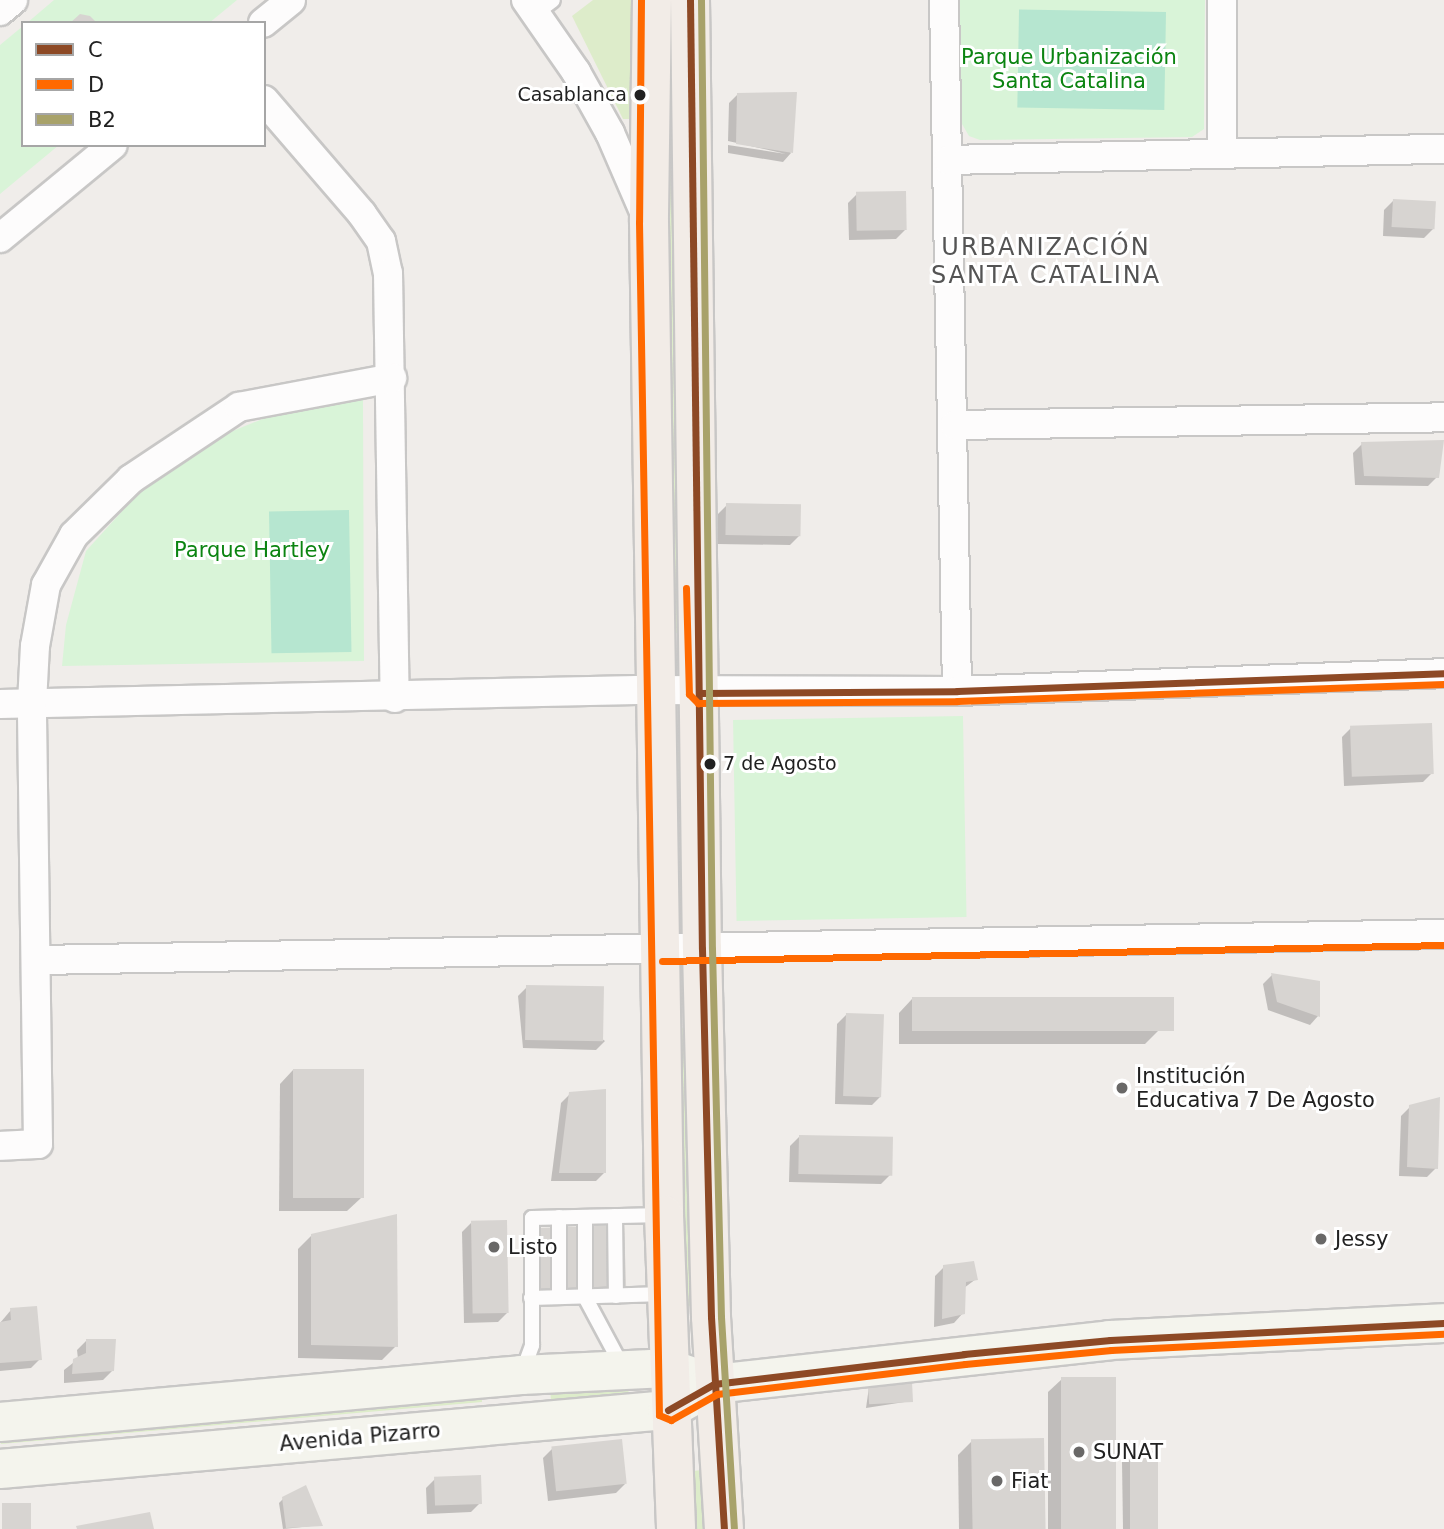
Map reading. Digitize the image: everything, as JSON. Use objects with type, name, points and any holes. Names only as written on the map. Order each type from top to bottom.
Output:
[{"type":"main road","points":[[653,0],[649,222],[662,951],[665,1294],[668,1410],[676,1529]]},
{"type":"main road","points":[[690,0],[702,950],[714,1384],[724,1529]]},
{"type":"main road","name":"Avenida Pizarro","points":[[0,1469],[668,1410],[714,1384],[1110,1340],[1444,1323]]},
{"type":"main road","name":"Avenida Pizarro","points":[[0,1422],[522,1375],[667,1368],[714,1384]]},
{"type":"street","points":[[0,11],[13,0]]},
{"type":"street","points":[[265,21],[291,0]]},
{"type":"street","points":[[944,0],[955,425],[957,691]]},
{"type":"street","points":[[1222,0],[1222,152]]},
{"type":"street","points":[[538,4],[610,133],[649,222]]},
{"type":"street","points":[[266,102],[381,241],[388,274],[392,378],[395,698]]},
{"type":"street","points":[[0,237],[111,147]]},
{"type":"street","points":[[948,160],[1444,149]]},
{"type":"street","points":[[0,1146],[38,1144],[39,960],[33,703],[35,646],[46,585],[74,535],[131,479],[239,407],[392,378]]},
{"type":"street","points":[[955,425],[1444,417]]},
{"type":"street","points":[[0,704],[656,691],[957,691],[1444,673]]},
{"type":"street","points":[[39,960],[662,951],[1444,934]]},
{"type":"lane","points":[[522,1375],[532,1345],[531,1218],[664,1215]]},
{"type":"lane","points":[[615,1216],[616,1296]]},
{"type":"lane","points":[[559,1217],[559,1297]]},
{"type":"lane","points":[[585,1217],[585,1297],[625,1370]]},
{"type":"lane","points":[[531,1298],[665,1294]]},
{"type":"green space","points":[[54,0],[237,0],[211,21],[29,21]]},
{"type":"green space","points":[[593,0],[631,0],[634,119],[623,119],[572,16]]},
{"type":"green space","name":"Parque Urbanización Santa Catalina","points":[[959,0],[1205,0],[1204,129],[1192,137],[980,140],[969,136],[962,124]]},
{"type":"green space","points":[[1019,9],[1166,12],[1164,110],[1017,107]]},
{"type":"green space","points":[[21,28],[21,147],[57,147],[0,194],[0,45]]},
{"type":"green space","points":[[668,143],[679,149],[685,633],[671,633]]},
{"type":"green space","name":"Parque Hartley","points":[[363,399],[364,661],[62,666],[66,625],[86,551],[144,487],[228,433],[287,409]]},
{"type":"green space","points":[[349,510],[351,652],[271,653],[269,511]]},
{"type":"green space","points":[[963,716],[967,917],[737,921],[733,720]]},
{"type":"green space","points":[[673,750],[686,750],[688,884],[675,884]]},
{"type":"green space","points":[[674,1028],[691,1028],[696,1306],[679,1306]]},
{"type":"green space","points":[[628,1385],[629,1397],[551,1404],[550,1392]]},
{"type":"green space","points":[[481,1390],[482,1402],[1,1444],[0,1432]]},
{"type":"green space","points":[[702,1470],[708,1529],[692,1529],[686,1472]]},
{"type":"building","points":[[80,14],[90,16],[95,21],[72,21]]},
{"type":"building","points":[[797,92],[793,153],[736,144],[737,93]]},
{"type":"building","points":[[906,191],[907,230],[857,231],[856,192]]},
{"type":"building","points":[[1393,199],[1436,201],[1434,229],[1392,227]]},
{"type":"building","points":[[1444,440],[1439,478],[1364,476],[1361,442]]},
{"type":"building","points":[[726,503],[801,504],[800,536],[725,535]]},
{"type":"building","points":[[1432,723],[1434,774],[1352,777],[1350,726]]},
{"type":"building","points":[[1271,973],[1320,981],[1320,1017],[1277,1002]]},
{"type":"building","points":[[526,985],[604,986],[603,1041],[525,1040]]},
{"type":"building","points":[[912,997],[1174,997],[1174,1031],[912,1031]]},
{"type":"building","points":[[846,1013],[884,1014],[881,1097],[843,1096]]},
{"type":"building","points":[[293,1069],[364,1069],[364,1198],[293,1198]]},
{"type":"building","points":[[606,1089],[606,1173],[559,1173],[569,1092]]},
{"type":"building","points":[[1440,1097],[1438,1169],[1407,1167],[1409,1105]]},
{"type":"building","points":[[799,1135],[893,1137],[892,1176],[798,1174]]},
{"type":"building","points":[[397,1214],[398,1347],[311,1345],[311,1234]]},
{"type":"building","points":[[507,1220],[509,1313],[473,1314],[471,1221]]},
{"type":"building","points":[[624,1225],[626,1286],[528,1289],[526,1228]]},
{"type":"building","points":[[974,1261],[978,1280],[966,1282],[965,1314],[942,1319],[943,1265]]},
{"type":"building","points":[[37,1306],[42,1360],[0,1363],[0,1322],[11,1320],[10,1308]]},
{"type":"building","points":[[86,1339],[116,1339],[114,1371],[72,1374],[73,1359],[86,1353]]},
{"type":"building","points":[[1061,1377],[1116,1377],[1116,1529],[1061,1529]]},
{"type":"building","points":[[912,1382],[913,1402],[869,1404],[868,1384]]},
{"type":"building","points":[[1044,1438],[1046,1529],[973,1529],[971,1439]]},
{"type":"building","points":[[622,1439],[627,1484],[556,1491],[551,1446]]},
{"type":"building","points":[[1130,1451],[1158,1451],[1158,1529],[1130,1529]]},
{"type":"building","points":[[481,1475],[482,1504],[435,1506],[434,1477]]},
{"type":"building","points":[[306,1485],[323,1526],[286,1528],[282,1497]]},
{"type":"building","points":[[2,1503],[31,1503],[31,1529],[2,1529]]},
{"type":"building","points":[[150,1512],[154,1529],[77,1529],[76,1526]]},
{"type":"transit line","name":"D","points":[[641,0],[639,222],[659,1415],[671,1420],[717,1394],[965,1364],[1111,1350],[1444,1334]]},
{"type":"transit line","name":"C","points":[[690,0],[702,949],[711,1317],[724,1529]]},
{"type":"transit line","name":"B2","points":[[701,0],[712,949],[721,1317],[734,1528]]},
{"type":"transit line","name":"D","points":[[686,588],[689,694],[698,703],[957,701],[1444,684]]},
{"type":"transit line","name":"C","points":[[699,693],[957,691],[1444,673]]},
{"type":"transit line","name":"D","points":[[662,961],[1444,945]]},
{"type":"transit line","name":"C","points":[[668,1410],[714,1384],[964,1354],[1110,1340],[1444,1323]]},
{"type":"place","name":"Casablanca","points":[[640,95]]},
{"type":"place","name":"7 de Agosto","points":[[710,764]]},
{"type":"place","name":"Institución Educativa 7 De Agosto","points":[[1122,1088]]},
{"type":"place","name":"Jessy","points":[[1321,1239]]},
{"type":"place","name":"Listo","points":[[494,1247]]},
{"type":"place","name":"SUNAT","points":[[1079,1452]]},
{"type":"place","name":"Fiat","points":[[997,1481]]},
{"type":"district","name":"URBANIZACIÓN SANTA CATALINA","points":[[1046,262]]}]
